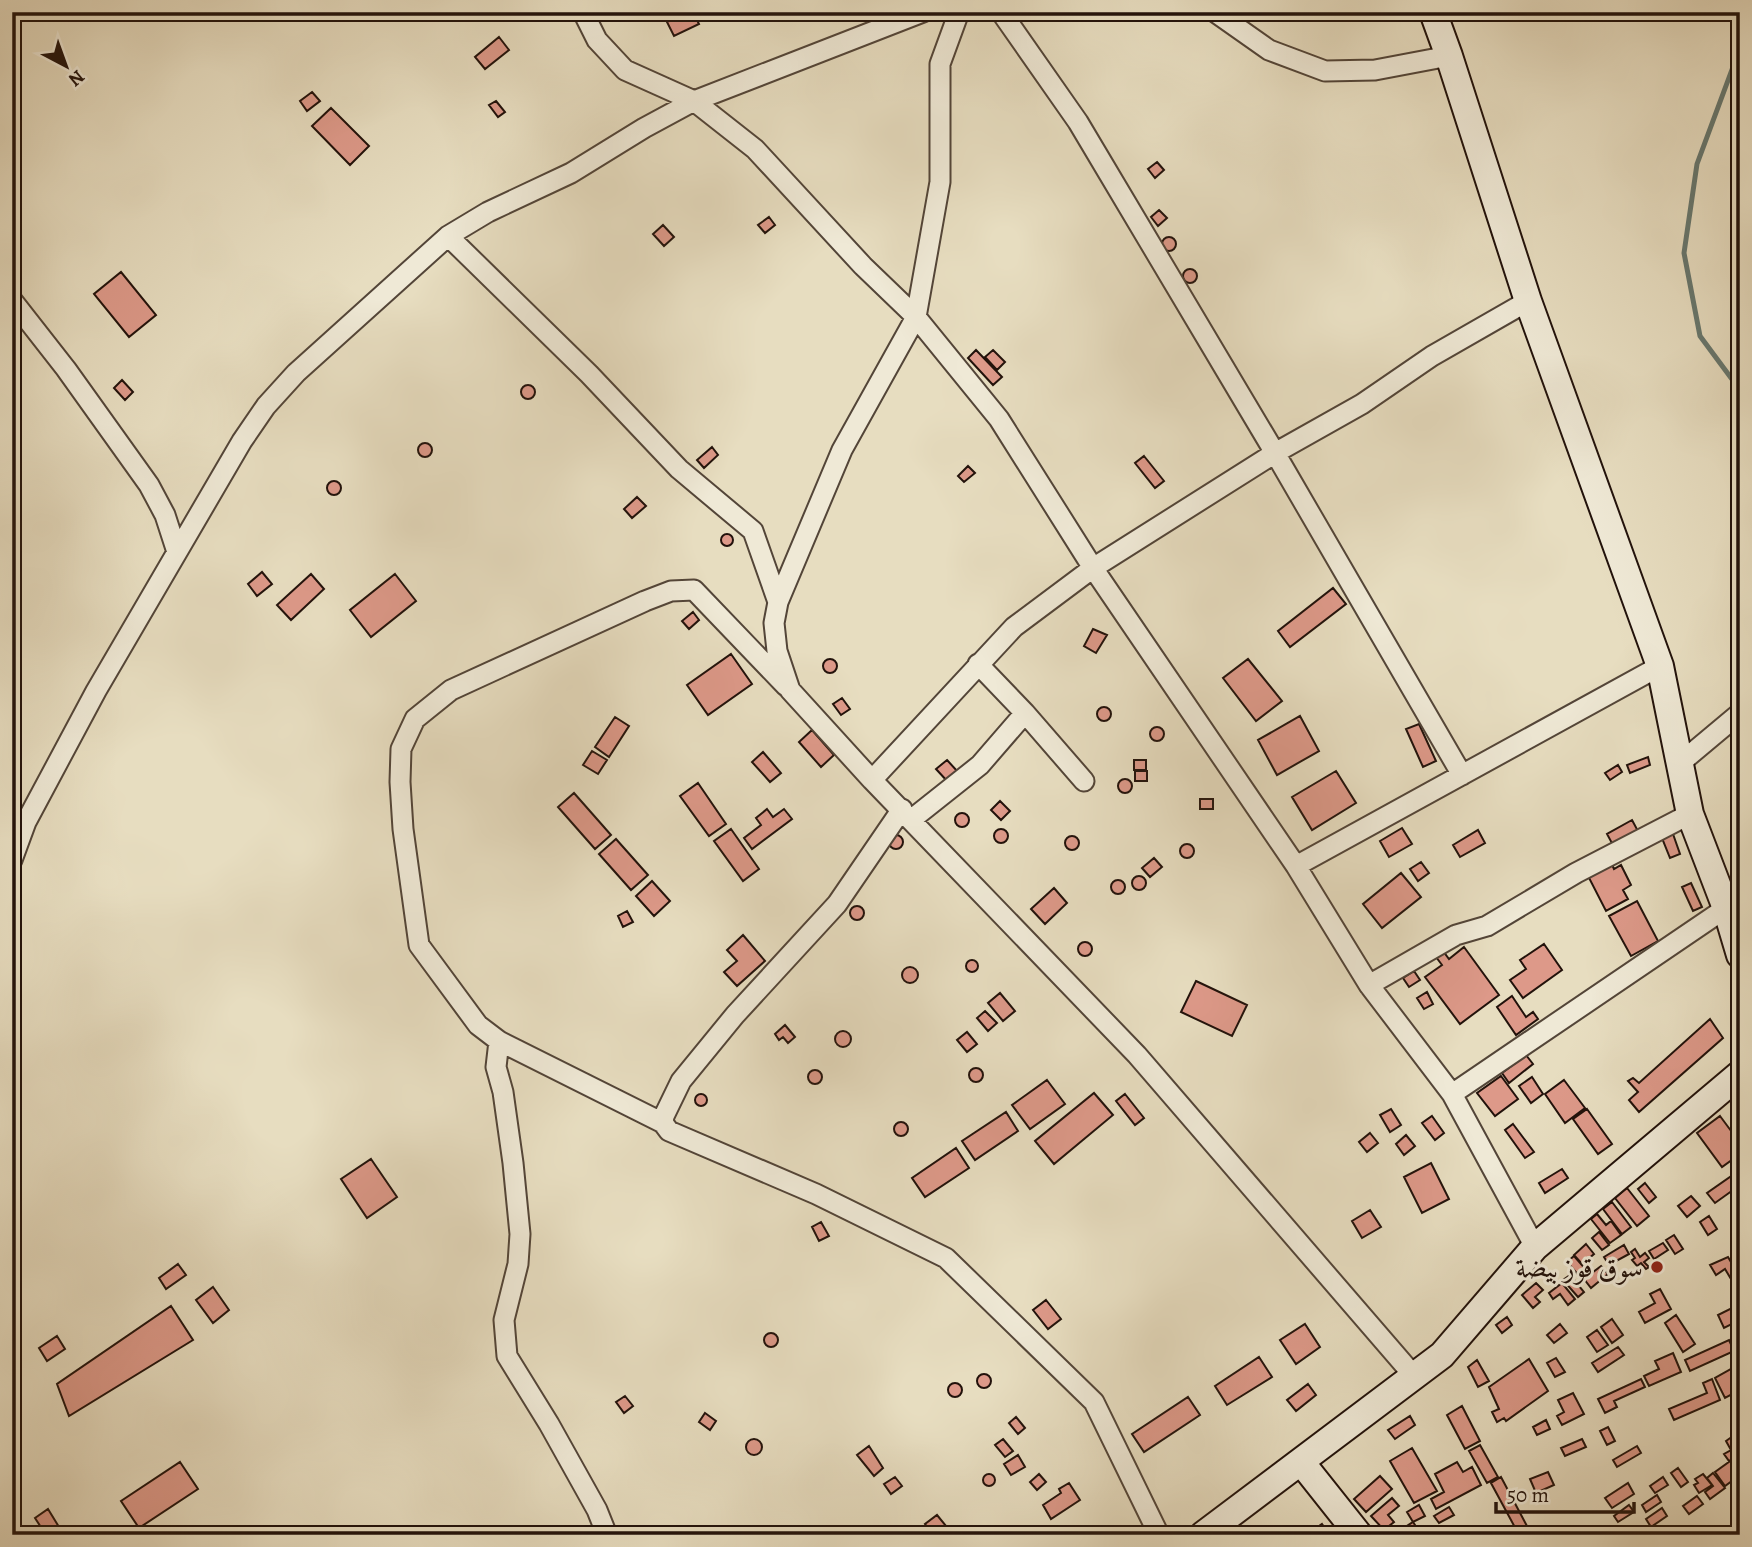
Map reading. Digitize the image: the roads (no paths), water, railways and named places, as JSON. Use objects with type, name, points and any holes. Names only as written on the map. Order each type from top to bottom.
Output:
[{"type":"main road","points":[[1433,12],[1528,301],[1660,666],[1690,814],[1726,908],[1740,956]]},
{"type":"main road","points":[[1203,1535],[1441,1355],[1535,1247],[1740,1074]]},
{"type":"main road","points":[[1301,1462],[1359,1535]]},
{"type":"street","points":[[583,12],[597,40],[625,71],[694,101],[755,149],[863,266],[916,317],[999,419],[1093,568],[1296,866],[1368,985],[1452,1094],[1535,1247]]},
{"type":"street","points":[[12,860],[26,822],[52,771],[177,552],[242,441],[266,406],[296,373],[449,236],[488,212],[571,173],[694,101],[923,12]]},
{"type":"street","points":[[790,690],[777,651],[774,623],[778,602],[842,450],[916,317],[940,182],[940,64],[959,12]]},
{"type":"street","points":[[1002,12],[1078,122],[1462,775]]},
{"type":"street","points":[[1215,12],[1269,50],[1325,71],[1375,70],[1449,56]]},
{"type":"street","points":[[449,236],[589,374],[680,469],[753,531],[778,602]]},
{"type":"street","points":[[12,300],[66,369],[149,485],[164,515],[177,552]]},
{"type":"street","points":[[872,780],[1014,627],[1093,568],[1275,453],[1362,404],[1432,356],[1528,301]]},
{"type":"street","points":[[1159,1535],[1094,1402],[946,1258],[816,1194],[669,1131],[663,1123],[499,1041],[478,1025],[419,945],[403,829],[400,782],[401,748],[415,719],[451,691],[633,607],[671,592],[694,590],[872,780],[1137,1055],[1414,1376]]},
{"type":"street","points":[[978,664],[1084,781]]},
{"type":"street","points":[[1296,866],[1660,666]]},
{"type":"street","points":[[663,1123],[681,1080],[734,1015],[837,904],[907,814],[980,765],[1025,713]]},
{"type":"street","points":[[1679,764],[1740,713]]},
{"type":"street","points":[[1368,985],[1456,935],[1486,926],[1576,873],[1690,814]]},
{"type":"street","points":[[1452,1094],[1726,908]]},
{"type":"street","points":[[499,1041],[496,1067],[503,1092],[520,1234],[518,1264],[504,1320],[506,1356],[573,1467],[597,1510],[607,1535]]},
{"type":"waterway","points":[[1740,48],[1697,164],[1684,253],[1700,336],[1740,390]]},
{"type":"place","name":"سوق قوز بيضة","points":[[1657,1267]]}]
